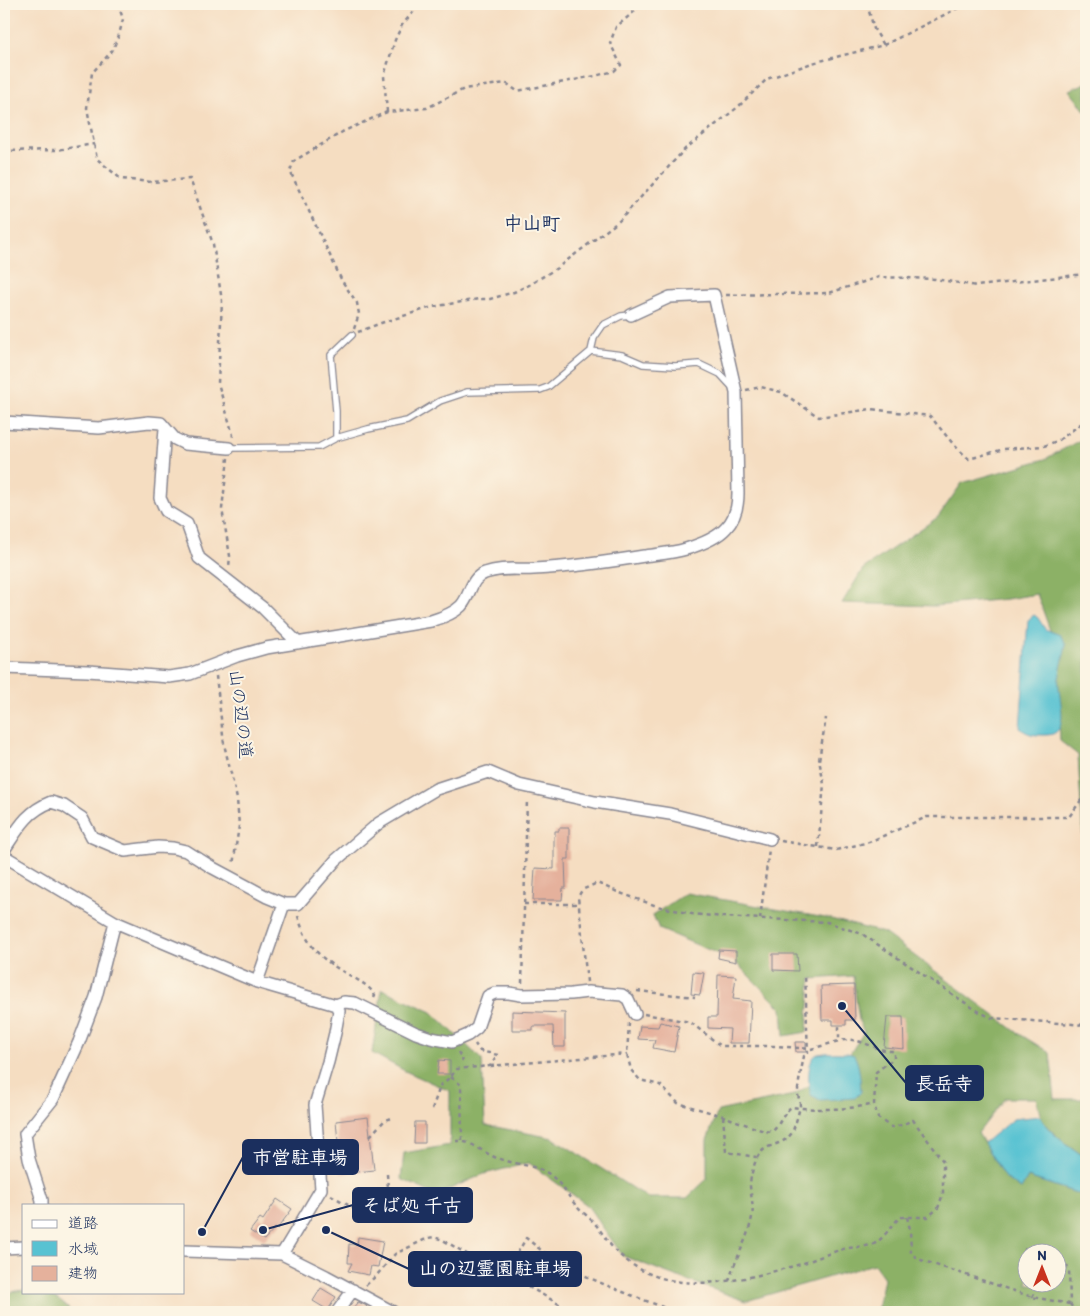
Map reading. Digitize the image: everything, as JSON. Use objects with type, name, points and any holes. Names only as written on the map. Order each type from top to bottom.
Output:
[{"type":"street","points":[[631,315],[670,297],[714,295]]},
{"type":"street","name":"山の辺の道","points":[[215,664],[266,648],[431,621],[448,615],[461,606],[474,580],[483,574],[500,569],[534,569],[615,561],[685,549],[716,535],[726,528],[738,507],[736,392],[714,295]]},
{"type":"street","points":[[4,422],[99,428],[149,422],[161,423],[175,439],[185,444],[229,448]]},
{"type":"street","points":[[165,428],[160,498],[166,511],[187,524],[199,558],[263,608],[298,643]]},
{"type":"street","points":[[4,668],[88,671],[169,677],[190,674],[215,664]]},
{"type":"street","points":[[4,850],[25,818],[39,807],[51,802],[64,806],[82,818],[92,837],[125,851],[158,847],[186,851],[232,879],[284,904],[298,904],[336,860],[378,823],[436,789],[488,772],[519,785],[595,802],[670,814],[770,839]]},
{"type":"street","points":[[4,856],[114,922],[257,982],[336,1005],[344,1002],[355,1003],[416,1033],[432,1038],[452,1042],[468,1034],[476,1028],[488,996],[495,993],[508,992],[521,995],[588,992],[622,995],[628,1000],[634,1014]]},
{"type":"street","points":[[257,982],[284,904]]},
{"type":"street","points":[[42,1204],[28,1159],[26,1134],[53,1099],[80,1042],[96,997],[114,922]]},
{"type":"street","points":[[282,1254],[321,1189],[315,1105],[328,1062],[338,1018],[339,1012],[336,1005]]},
{"type":"street","points":[[4,1248],[22,1246]]},
{"type":"street","points":[[185,1251],[213,1247],[282,1254],[392,1312]]},
{"type":"street","points":[[337,1312],[353,1290]]},
{"type":"lane","points":[[229,448],[319,446],[336,438],[407,421],[440,401],[467,392],[540,390],[548,387],[590,351],[594,338],[603,325],[620,316],[631,315]]},
{"type":"lane","points":[[336,438],[336,411],[331,355],[352,335]]},
{"type":"lane","points":[[590,351],[622,354],[643,364],[674,366],[699,364],[720,374],[736,392]]},
{"type":"path","points":[[118,4],[123,19],[119,36],[112,51],[92,73],[86,108],[97,159],[121,179],[151,182],[190,179],[213,244],[222,300],[218,383],[233,435],[229,448],[222,509],[230,556],[228,581]]},
{"type":"path","points":[[387,112],[384,76],[395,40],[402,26],[415,10],[423,4]]},
{"type":"path","points":[[352,335],[359,314],[357,303],[342,281],[290,171],[294,161],[344,131],[387,112],[427,108],[464,89],[506,82],[517,91],[614,71],[621,65],[610,43],[616,27],[643,4]]},
{"type":"path","points":[[867,4],[874,28],[884,45]]},
{"type":"path","points":[[352,335],[380,323],[432,307],[479,299],[490,299],[530,285],[557,268],[618,221],[685,149],[738,107],[768,80],[812,63],[884,45],[966,4]]},
{"type":"path","points":[[4,151],[57,150],[94,144]]},
{"type":"path","points":[[714,295],[829,293],[880,277],[935,279],[978,286],[1086,274]]},
{"type":"path","points":[[736,392],[761,386],[781,392],[819,417],[871,409],[930,416],[954,445],[969,459],[1004,449],[1044,446],[1059,440],[1086,420]]},
{"type":"path","name":"山の辺の道","points":[[215,664],[224,744],[237,799],[239,826],[232,879]]},
{"type":"path","points":[[818,847],[824,784],[819,760],[826,718]]},
{"type":"path","points":[[760,919],[770,839],[836,850],[869,842],[927,817],[1069,817],[1082,799],[1086,784]]},
{"type":"path","points":[[521,995],[528,787]]},
{"type":"path","points":[[588,992],[578,897],[582,890],[597,883],[620,893],[666,908],[692,914],[827,922],[862,934],[976,1010],[992,1018],[1086,1025]]},
{"type":"path","points":[[524,904],[578,904]]},
{"type":"path","points":[[298,916],[302,931],[316,953],[330,964],[371,987],[376,995],[368,1010]]},
{"type":"path","points":[[728,1281],[733,1264],[745,1240],[752,1217],[753,1202],[750,1185],[757,1158],[762,1149],[792,1134],[800,1108],[798,1088],[804,1056],[808,1054],[805,974]]},
{"type":"path","points":[[622,995],[630,991],[695,997]]},
{"type":"path","points":[[456,1140],[462,1140],[489,1155],[545,1171],[578,1208],[596,1224],[614,1250],[637,1268],[663,1280],[684,1282],[728,1281],[801,1264],[842,1249],[875,1243],[900,1217],[928,1217],[938,1208],[943,1194],[943,1161],[913,1120],[896,1127],[891,1127],[878,1118],[874,1104],[876,1072],[894,1058],[894,1051],[886,1052],[856,1040],[847,1039],[808,1049],[776,1046],[721,1046],[690,1022],[660,1016],[634,1014],[630,1019],[627,1054],[631,1070],[640,1080],[660,1085],[678,1103],[772,1132],[791,1107],[862,1107],[874,1104]]},
{"type":"path","points":[[839,1025],[840,1042]]},
{"type":"path","points":[[468,1034],[480,1051],[498,1055],[490,1066]]},
{"type":"path","points":[[432,1108],[441,1084],[451,1077],[456,1069],[627,1054]]},
{"type":"path","points":[[451,1077],[462,1085],[462,1140]]},
{"type":"path","points":[[723,1116],[726,1152],[757,1158]]},
{"type":"path","points":[[370,1136],[384,1121],[394,1117]]},
{"type":"path","points":[[387,1174],[390,1220]]},
{"type":"path","points":[[321,1189],[370,1218],[399,1221]]},
{"type":"path","points":[[907,1217],[910,1229],[911,1253],[918,1259],[1032,1297],[1070,1304]]},
{"type":"path","points":[[353,1290],[362,1288],[376,1276],[395,1254],[434,1237],[443,1240],[573,1312]]},
{"type":"path","points":[[506,1274],[526,1238],[549,1256],[566,1266],[676,1312]]},
{"type":"path","points":[[1068,1268],[1070,1304],[1076,1312]]},
{"type":"green space","points":[[1086,83],[1086,112],[1069,90]]},
{"type":"green space","points":[[1086,437],[1086,840],[1083,841],[1078,755],[1060,741],[1056,647],[1037,594],[934,606],[842,603],[863,569],[938,517],[962,483],[1045,459]]},
{"type":"green space","points":[[686,893],[831,919],[884,933],[1018,1033],[1050,1053],[1055,1099],[1086,1099],[1086,1158],[1060,1139],[1042,1122],[1036,1098],[1005,1098],[978,1133],[1005,1178],[1021,1189],[1028,1177],[1086,1196],[1086,1312],[877,1312],[884,1278],[874,1264],[746,1301],[623,1256],[587,1205],[529,1163],[484,1174],[436,1195],[401,1179],[404,1153],[450,1145],[450,1091],[405,1071],[372,1053],[382,989],[432,1012],[482,1060],[485,1125],[553,1138],[648,1198],[687,1198],[707,1179],[707,1140],[718,1111],[794,1095],[844,1063],[864,1032],[859,1021],[853,976],[811,979],[807,1032],[784,1036],[782,1009],[733,960],[659,929],[653,915]]},
{"type":"green space","points":[[22,1290],[22,1294],[45,1294],[51,1296],[72,1312],[4,1312],[4,1295]]},
{"type":"water","points":[[1034,615],[1045,629],[1060,635],[1066,644],[1059,678],[1061,722],[1059,729],[1054,733],[1045,735],[1031,734],[1020,728],[1028,620]]},
{"type":"water","points":[[821,1053],[847,1053],[854,1055],[856,1059],[861,1092],[855,1098],[820,1100],[811,1095],[809,1073],[811,1061],[814,1057]]},
{"type":"water","points":[[1041,1116],[1054,1134],[1086,1158],[1086,1196],[1028,1177],[1021,1189],[1005,1178],[984,1143],[1013,1119]]},
{"type":"building","points":[[559,828],[569,828],[569,859],[565,859],[566,888],[563,888],[562,900],[533,900],[535,868],[554,869],[554,836],[555,831],[559,831]]},
{"type":"building","points":[[719,950],[736,951],[736,962],[718,958]]},
{"type":"building","points":[[773,954],[797,954],[798,971],[773,970]]},
{"type":"building","points":[[693,972],[704,973],[700,995],[691,994]]},
{"type":"building","points":[[718,975],[736,976],[733,999],[751,1001],[749,1043],[729,1043],[730,1029],[708,1028],[708,1017],[717,1017]]},
{"type":"building","points":[[854,985],[855,1020],[846,1020],[846,1025],[833,1025],[833,1020],[822,1020],[821,986]]},
{"type":"building","points":[[512,1011],[565,1013],[565,1047],[554,1047],[553,1026],[533,1026],[533,1030],[512,1030]]},
{"type":"building","points":[[887,1017],[903,1017],[904,1049],[884,1047]]},
{"type":"building","points":[[660,1022],[679,1026],[674,1052],[653,1048],[655,1040],[638,1039],[640,1026],[658,1027]]},
{"type":"building","points":[[795,1042],[806,1042],[806,1052],[796,1052]]},
{"type":"building","points":[[439,1060],[450,1061],[450,1074],[437,1074]]},
{"type":"building","points":[[368,1117],[374,1170],[341,1174],[336,1121]]},
{"type":"building","points":[[415,1122],[425,1122],[425,1143],[414,1143]]},
{"type":"building","points":[[277,1199],[292,1209],[277,1229],[275,1228],[264,1240],[250,1231],[260,1218],[263,1220]]},
{"type":"building","points":[[358,1237],[383,1241],[378,1267],[371,1266],[369,1275],[348,1271],[352,1263],[348,1263],[349,1244],[357,1245]]},
{"type":"building","points":[[321,1288],[336,1297],[328,1310],[313,1301]]},
{"type":"building","points":[[358,1302],[367,1306],[362,1312],[349,1312]]},
{"type":"place","name":"長岳寺","points":[[842,1006]]},
{"type":"place","name":"そば処 千古","points":[[263,1230]]},
{"type":"place","name":"山の辺霊園駐車場","points":[[326,1230]]},
{"type":"place","name":"市営駐車場","points":[[202,1232]]},
{"type":"district","name":"中山町","points":[[532,223]]}]
